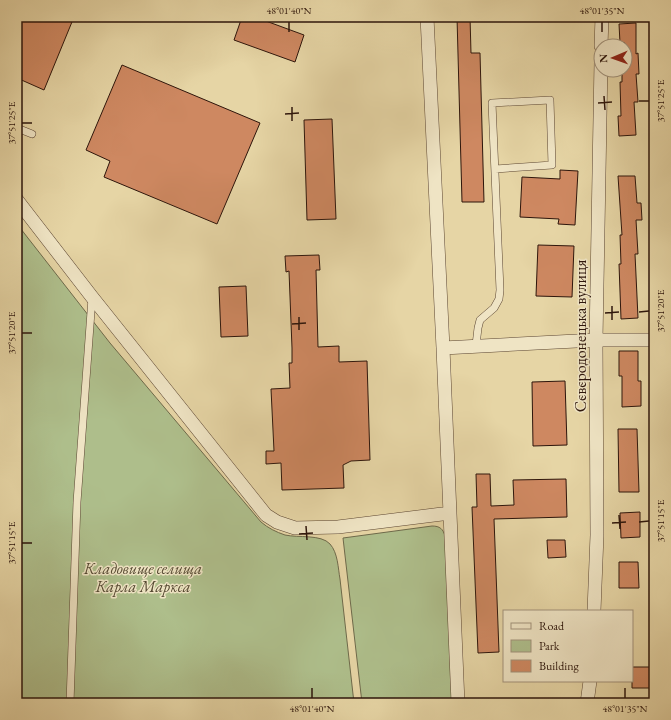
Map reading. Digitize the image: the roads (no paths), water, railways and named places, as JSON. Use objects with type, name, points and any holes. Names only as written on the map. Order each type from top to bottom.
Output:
[{"type":"street","points":[[427,17],[458,703]]},
{"type":"street","points":[[601,38],[602,17]]},
{"type":"street","name":"Сєвєродонецька вулиця","points":[[594,610],[597,535],[596,340],[601,78]]},
{"type":"street","points":[[17,200],[92,297],[266,515],[277,522],[295,528],[338,527],[450,514]]},
{"type":"street","points":[[443,348],[476,345],[596,340],[654,340]]},
{"type":"street","points":[[587,703],[590,682]]},
{"type":"lane","points":[[476,345],[480,320],[494,308],[499,300],[500,290],[492,103],[550,100],[552,165],[495,169]]},
{"type":"lane","points":[[17,128],[32,134]]},
{"type":"lane","points":[[70,703],[77,502],[92,297]]},
{"type":"park label","name":"Кладовище селища Карла Маркса","points":[[143,577]]}]
